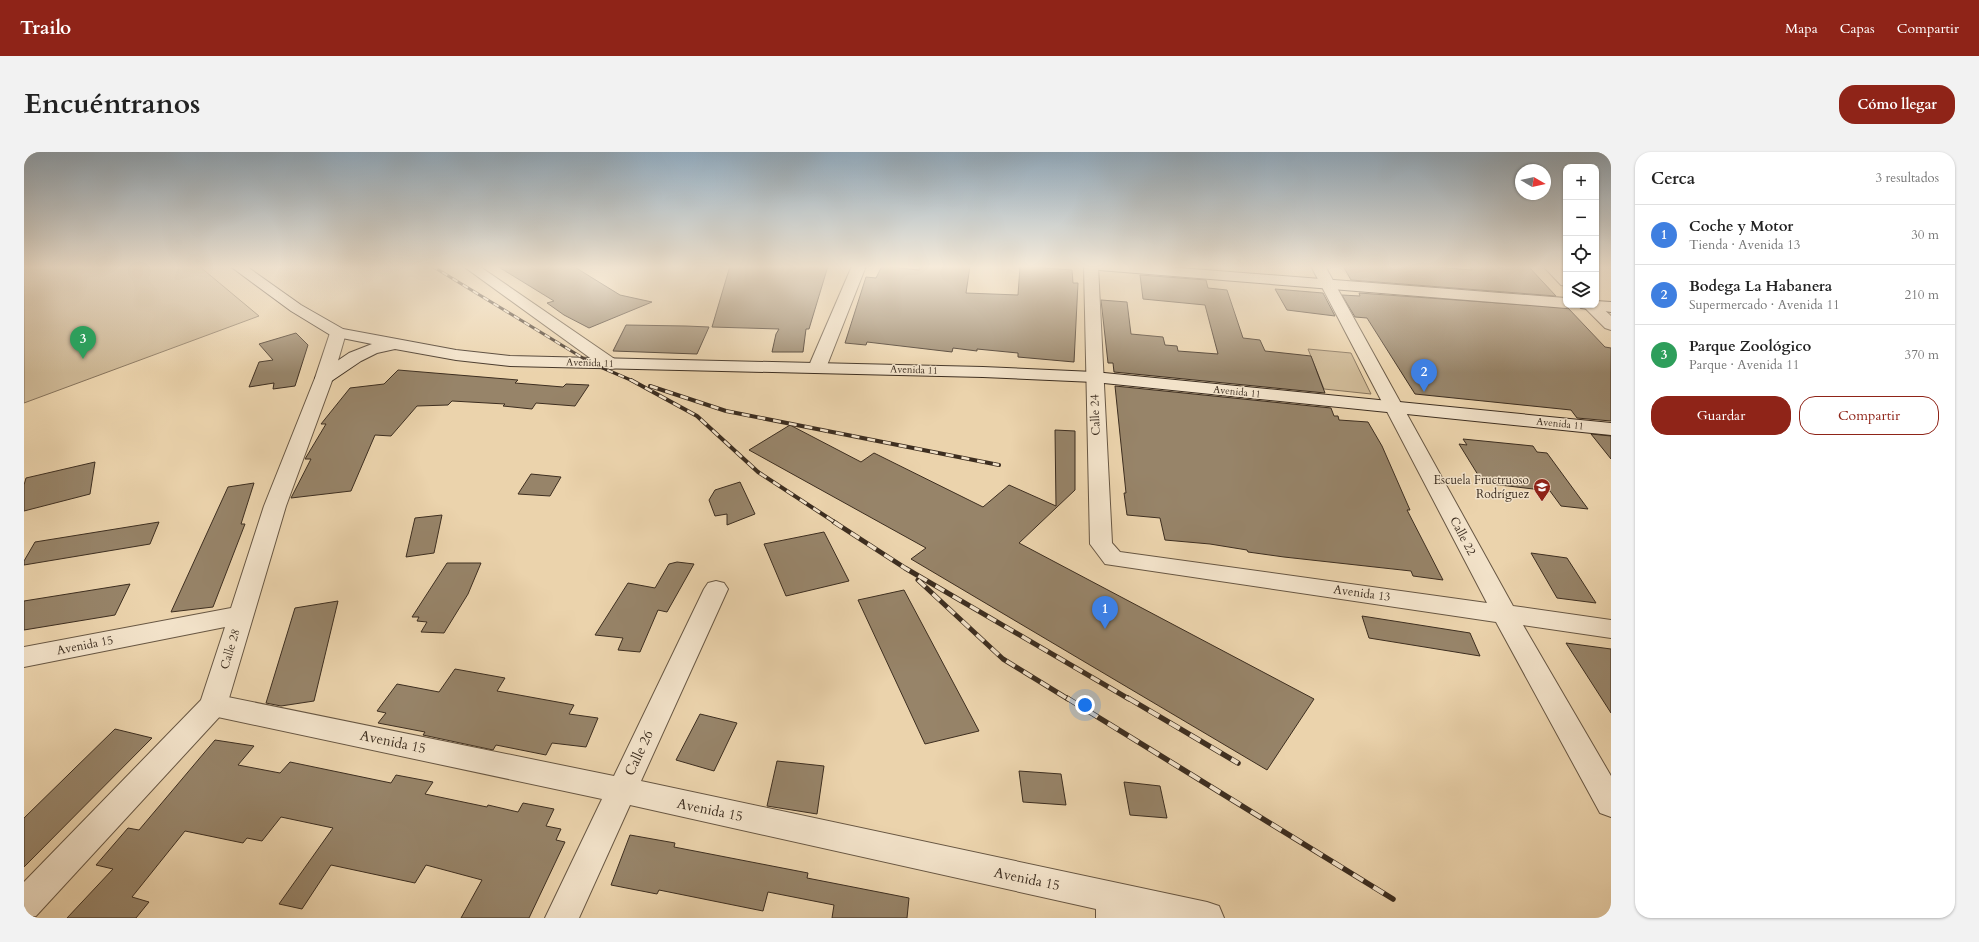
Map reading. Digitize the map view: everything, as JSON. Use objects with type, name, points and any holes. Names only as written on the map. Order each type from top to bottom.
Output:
[{"type":"street","name":"Avenida 11","points":[[287,302],[338,333],[456,355],[510,361],[817,368],[1094,377],[1611,429]]},
{"type":"street","points":[[521,302],[610,364]]},
{"type":"street","points":[[817,368],[844,302]]},
{"type":"street","name":"Calle 24","points":[[1092,302],[1101,544],[1113,559]]},
{"type":"street","name":"Calle 22","points":[[1337,302],[1504,613],[1611,804]]},
{"type":"street","points":[[1599,306],[1611,307]]},
{"type":"street","points":[[1593,308],[1611,325]]},
{"type":"street","name":"Calle 28","points":[[24,904],[213,705],[275,506],[324,378],[338,333]]},
{"type":"street","points":[[324,378],[351,358],[373,348],[392,344]]},
{"type":"street","name":"Avenida 13","points":[[1113,559],[1611,629]]},
{"type":"street","name":"Calle 26","points":[[562,918],[716,589]]},
{"type":"street","name":"Avenida 15","points":[[24,657],[240,615]]},
{"type":"street","name":"Avenida 15","points":[[213,705],[622,790],[1113,908],[1207,918]]},
{"type":"shaded area","points":[[24,302],[242,302],[259,316],[24,403]]},
{"type":"shaded area","points":[[1308,349],[1351,353],[1371,394],[1324,389]]},
{"type":"building","points":[[551,302],[652,302],[589,328],[564,315],[547,303]]},
{"type":"building","points":[[719,302],[817,302],[809,329],[806,329],[803,352],[772,352],[776,334],[779,329],[712,327]]},
{"type":"building","points":[[858,302],[1077,302],[1074,362],[1018,357],[1018,353],[977,349],[977,351],[953,348],[952,352],[867,342],[866,345],[845,343]]},
{"type":"building","points":[[1101,302],[1127,302],[1131,334],[1163,337],[1165,345],[1177,346],[1178,351],[1218,354],[1205,305],[1171,302],[1231,302],[1243,338],[1260,340],[1265,351],[1311,356],[1325,393],[1114,372],[1113,363],[1108,363]]},
{"type":"building","points":[[1282,302],[1328,302],[1335,316],[1287,310]]},
{"type":"building","points":[[1346,302],[1481,302],[1568,308],[1605,347],[1611,348],[1611,421],[1577,418],[1571,410],[1415,394],[1367,318],[1355,317]]},
{"type":"building","points":[[626,325],[709,327],[697,354],[613,351]]},
{"type":"building","points":[[296,333],[308,345],[295,386],[273,389],[274,383],[249,387],[259,362],[273,360],[259,344]]},
{"type":"building","points":[[398,370],[518,380],[515,383],[563,387],[566,384],[589,385],[575,406],[536,403],[532,409],[503,406],[505,404],[452,401],[448,405],[417,406],[391,436],[375,435],[351,491],[291,498],[311,459],[305,459],[326,424],[321,424],[350,388],[384,384]]},
{"type":"building","points":[[1115,386],[1331,408],[1334,416],[1338,416],[1339,420],[1368,422],[1382,446],[1410,510],[1407,510],[1443,580],[1413,576],[1411,571],[1284,557],[1248,552],[1247,550],[1210,544],[1165,540],[1160,518],[1127,515]]},
{"type":"building","points":[[790,425],[861,462],[874,453],[983,507],[1009,485],[1056,506],[1055,430],[1075,431],[1075,490],[1019,543],[1314,699],[1267,770],[911,559],[926,548],[749,450]]},
{"type":"building","points":[[1591,434],[1611,436],[1611,459]]},
{"type":"building","points":[[1463,439],[1533,446],[1537,452],[1547,453],[1588,509],[1561,506],[1550,491],[1483,483],[1459,444],[1467,445]]},
{"type":"building","points":[[95,462],[90,494],[24,511],[24,485],[26,478]]},
{"type":"building","points":[[531,474],[561,477],[550,496],[518,494]]},
{"type":"building","points":[[740,482],[755,514],[727,525],[727,514],[715,516],[709,500],[715,490]]},
{"type":"building","points":[[254,483],[241,524],[245,524],[213,607],[171,612],[228,487]]},
{"type":"building","points":[[442,515],[434,553],[406,557],[415,518]]},
{"type":"building","points":[[159,522],[150,544],[24,565],[24,561],[35,542]]},
{"type":"building","points":[[824,532],[849,581],[786,596],[764,544]]},
{"type":"building","points":[[1531,553],[1567,558],[1596,603],[1557,598]]},
{"type":"building","points":[[677,562],[694,564],[667,612],[658,610],[640,652],[618,650],[623,638],[595,635],[628,583],[655,588],[669,564]]},
{"type":"building","points":[[447,563],[481,563],[468,594],[444,633],[421,632],[427,622],[417,621],[419,617],[412,617]]},
{"type":"building","points":[[130,584],[115,615],[24,630],[24,601]]},
{"type":"building","points":[[904,590],[979,731],[925,744],[858,600]]},
{"type":"building","points":[[338,601],[314,701],[281,706],[266,703],[295,608]]},
{"type":"building","points":[[1362,616],[1470,633],[1480,656],[1369,638]]},
{"type":"building","points":[[1566,643],[1611,649],[1611,713]]},
{"type":"building","points":[[455,669],[505,678],[497,691],[574,705],[569,714],[598,718],[586,747],[552,743],[546,755],[496,745],[493,750],[423,735],[425,732],[378,723],[386,713],[377,711],[397,684],[439,692]]},
{"type":"building","points":[[700,714],[737,723],[714,771],[676,760]]},
{"type":"building","points":[[115,729],[152,738],[24,867],[24,818]]},
{"type":"building","points":[[215,740],[254,746],[238,765],[280,773],[290,762],[391,783],[396,775],[433,782],[425,794],[518,812],[523,803],[554,809],[546,826],[561,829],[556,840],[565,842],[529,918],[461,918],[482,880],[426,865],[415,883],[331,865],[302,909],[279,904],[333,828],[281,817],[262,841],[247,838],[243,843],[185,831],[132,897],[149,902],[136,918],[67,918],[113,869],[96,865],[128,828],[139,830]]},
{"type":"building","points":[[777,761],[824,766],[817,814],[767,806]]},
{"type":"building","points":[[1019,771],[1061,774],[1066,805],[1023,802]]},
{"type":"building","points":[[1124,782],[1160,786],[1167,818],[1130,815]]},
{"type":"building","points":[[630,835],[675,843],[674,847],[808,873],[807,878],[909,898],[907,918],[832,918],[834,905],[768,892],[763,911],[659,890],[657,894],[611,885]]},
{"type":"railway","points":[[491,302],[591,363],[632,381]]},
{"type":"railway","points":[[632,381],[697,416],[758,472],[836,523]]},
{"type":"railway","points":[[650,386],[726,411],[999,465]]},
{"type":"railway","points":[[834,522],[905,568],[1129,699]]},
{"type":"railway","points":[[918,580],[1003,659],[1068,699]]},
{"type":"railway","points":[[1067,698],[1393,899]]},
{"type":"railway","points":[[1128,698],[1238,763]]},
{"type":"place","name":"Parque Zoológico","points":[[83,359]]},
{"type":"place","name":"Bodega La Habanera","points":[[1424,392]]},
{"type":"place","name":"Escuela Fructruoso Rodríguez","points":[[1542,502]]},
{"type":"place","name":"Coche y Motor","points":[[1105,629]]}]
